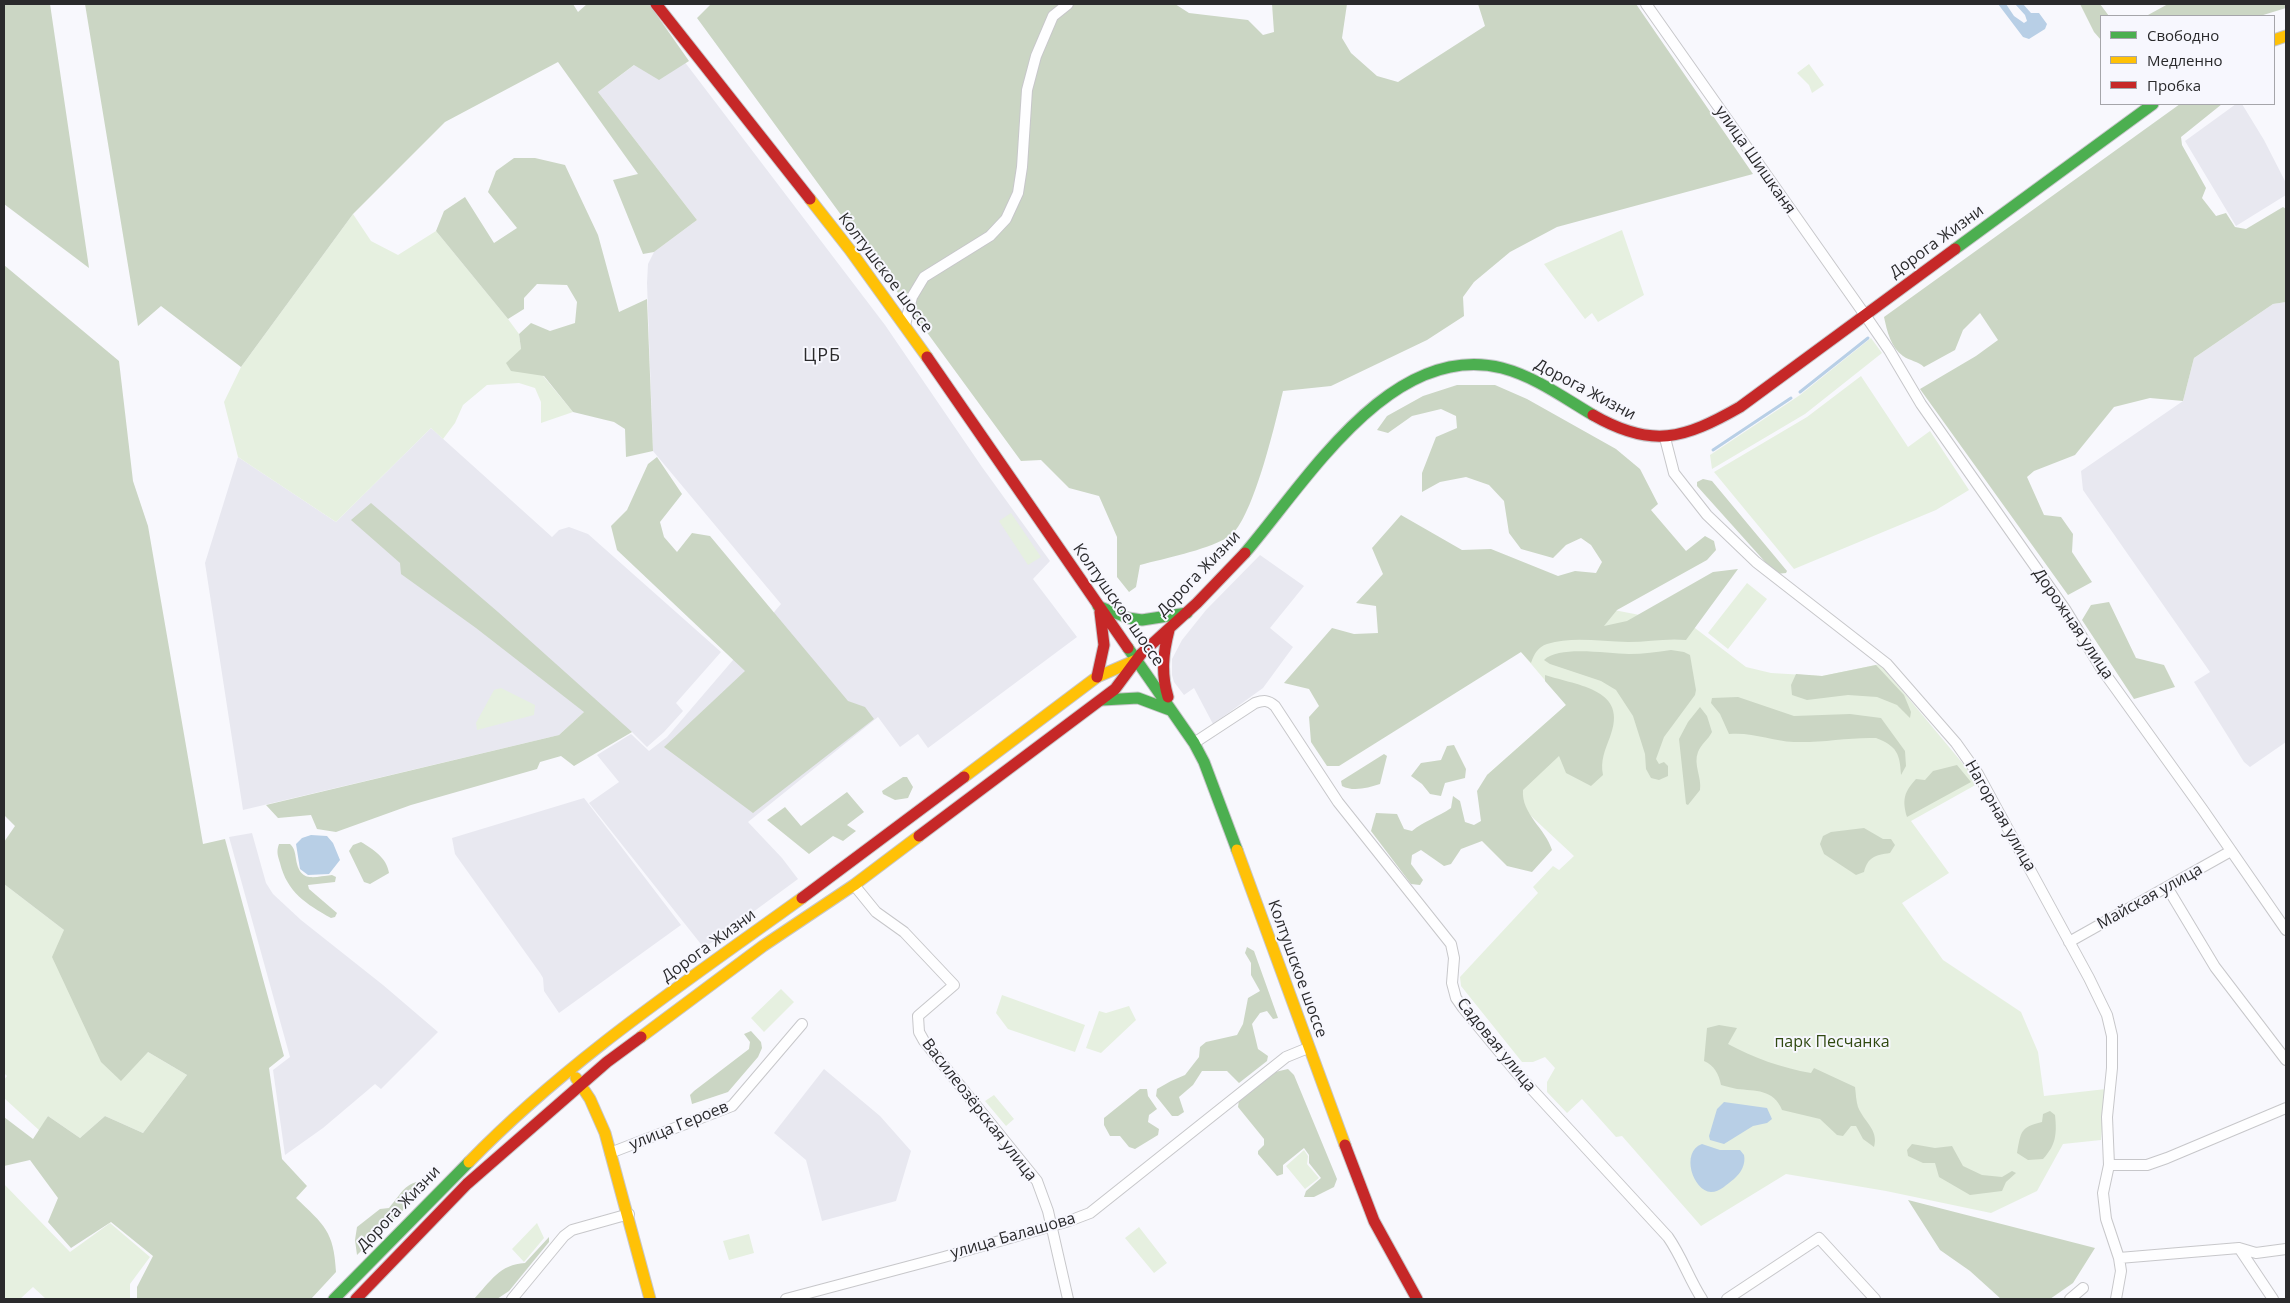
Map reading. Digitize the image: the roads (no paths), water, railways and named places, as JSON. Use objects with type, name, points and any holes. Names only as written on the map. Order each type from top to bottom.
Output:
[{"type":"main road","name":"Колтушское шоссе","points":[[656,4],[850,250],[905,325],[1194,743],[1204,762],[1230,830],[1308,1048],[1374,1221],[1400,1273],[1417,1299]]},
{"type":"main road","name":"Дорога Жизни","points":[[356,1299],[467,1184],[607,1062],[763,946],[854,885],[1115,689],[1136,660],[1187,613],[1233,566],[1350,426],[1376,403],[1400,387],[1447,369],[1469,365],[1494,366],[1514,371],[1536,380],[1609,426],[1628,434],[1665,438],[1709,426],[1727,416],[2152,105]]},
{"type":"main road","points":[[1098,606],[1128,618],[1142,620],[1187,613]]},
{"type":"main road","points":[[1097,677],[1103,661],[1105,643],[1098,606]]},
{"type":"main road","points":[[1170,628],[1162,655],[1161,668],[1163,683],[1173,712]]},
{"type":"main road","name":"Дорога Жизни","points":[[334,1299],[472,1158],[529,1104],[596,1048],[877,843],[1097,677],[1136,660]]},
{"type":"main road","points":[[1102,700],[1124,696],[1138,696],[1173,712]]},
{"type":"main road","points":[[569,1070],[581,1084],[598,1116],[629,1214],[650,1299]]},
{"type":"street","points":[[905,325],[912,297],[924,277],[990,236],[1006,219],[1018,193],[1021,176],[1027,90],[1036,56],[1053,16],[1068,4]]},
{"type":"street","name":"улица Шишканя","points":[[1646,4],[1865,315]]},
{"type":"street","name":"Дорожная улица","points":[[1865,315],[1889,350],[1921,404],[2065,609],[2101,668],[2286,930]]},
{"type":"street","name":"Нагорная улица","points":[[1665,438],[1674,473],[1707,515],[1745,553],[1887,664],[1956,743],[1978,774],[2070,942],[2101,1002],[2112,1036],[2112,1068],[2107,1117],[2110,1165],[2103,1193],[2106,1219],[2119,1258],[2121,1272],[2116,1299]]},
{"type":"street","name":"Садовая улица","points":[[1194,743],[1255,703],[1263,700],[1270,701],[1275,706],[1338,802],[1451,944],[1454,958],[1452,982],[1456,998],[1463,1008],[1511,1066],[1668,1237],[1678,1252],[1690,1280],[1702,1299]]},
{"type":"street","name":"Майская улица","points":[[2070,942],[2231,851]]},
{"type":"street","name":"Василеозёрская улица","points":[[854,885],[876,912],[904,932],[954,985],[918,1016],[919,1032],[924,1041],[1036,1181],[1042,1192],[1068,1299]]},
{"type":"street","points":[[2167,887],[2215,967],[2286,1060]]},
{"type":"street","name":"улица Героев","points":[[610,1153],[732,1106],[802,1024]]},
{"type":"street","name":"улица Балашова","points":[[786,1299],[1051,1226],[1090,1213],[1286,1057],[1308,1048]]},
{"type":"street","points":[[2110,1165],[2147,1165],[2286,1108]]},
{"type":"street","points":[[512,1299],[564,1236],[572,1230],[629,1214]]},
{"type":"street","points":[[1727,1299],[1818,1238],[1875,1299]]},
{"type":"street","points":[[2239,1248],[2274,1299]]},
{"type":"street","points":[[2119,1258],[2239,1248],[2256,1253],[2286,1249]]},
{"type":"street","points":[[2070,1299],[2082,1288]]},
{"type":"water","points":[[1998,4],[2006,4],[2014,16],[2024,23],[2027,21],[2025,15],[2015,4],[2023,4],[2031,13],[2039,13],[2047,24],[2045,29],[2029,39],[2023,37]]},
{"type":"water","points":[[311,835],[327,836],[333,843],[340,860],[329,874],[308,875],[300,869],[296,844],[302,838]]},
{"type":"water","points":[[1724,1102],[1767,1108],[1772,1119],[1767,1123],[1753,1126],[1724,1144],[1710,1140],[1709,1136],[1717,1109]]},
{"type":"water","points":[[1702,1144],[1720,1150],[1740,1150],[1744,1155],[1744,1165],[1739,1174],[1714,1192],[1705,1190],[1699,1185],[1692,1171],[1690,1162],[1692,1155],[1695,1148]]},
{"type":"waterway","points":[[1800,392],[1868,338]]},
{"type":"waterway","points":[[1713,450],[1791,398]]},
{"type":"district","name":"ЦРБ","points":[[822,356]]},
{"type":"park label","name":"парк Песчанка","points":[[1832,1042]]}]
